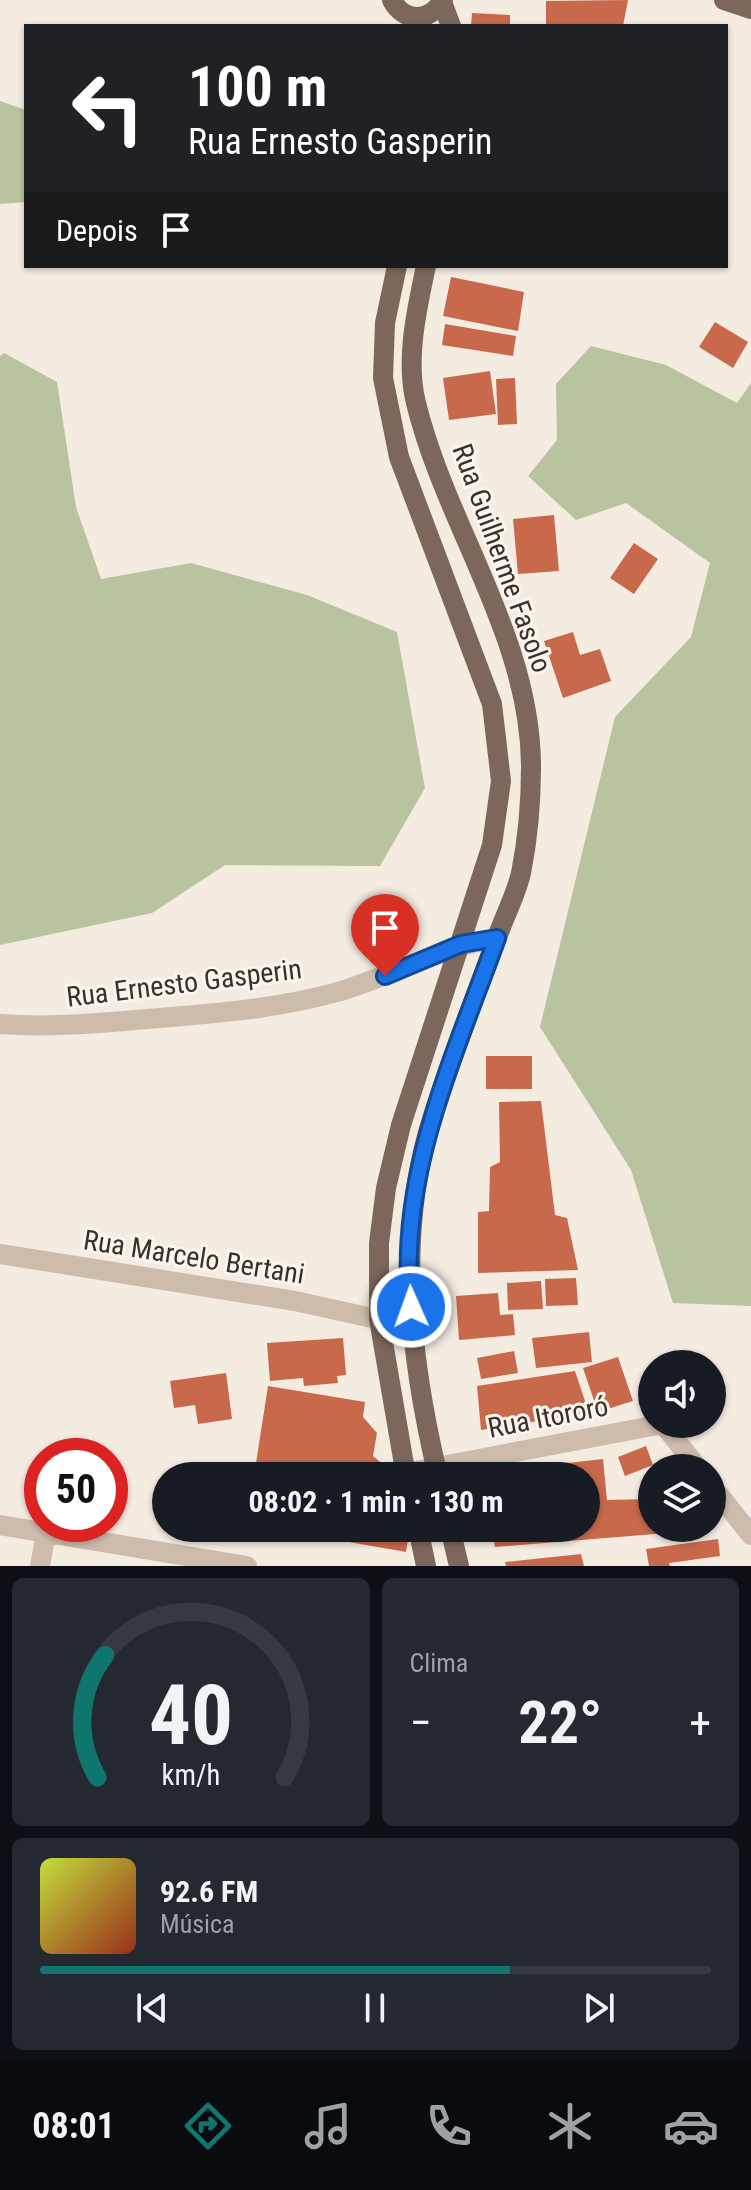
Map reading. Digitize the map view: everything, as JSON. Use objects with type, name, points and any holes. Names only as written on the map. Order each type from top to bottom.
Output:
[{"type":"main road","points":[[392,0],[399,11],[416,22],[443,1],[450,24]]},
{"type":"main road","points":[[724,0],[751,9]]},
{"type":"main road","points":[[397,268],[385,323],[383,378],[399,457],[492,704],[499,739],[501,781],[492,845],[401,1125],[386,1188],[379,1243],[379,1319],[404,1462]]},
{"type":"main road","name":"Rua Guilherme Fasolo","points":[[426,268],[411,368],[415,402],[468,548],[511,650],[527,724],[531,764],[529,821],[520,877],[431,1119],[414,1205],[408,1286],[435,1462]]},
{"type":"main road","points":[[421,1542],[426,1566]]},
{"type":"main road","points":[[453,1542],[459,1566]]},
{"type":"street","name":"Rua Ernesto Gasperin","points":[[0,1024],[55,1026],[273,1006],[339,991],[408,968],[461,944],[497,938]]},
{"type":"street","name":"Rua Marcelo Bertani","points":[[0,1254],[295,1301],[413,1327]]},
{"type":"street","name":"Rua Itororó","points":[[484,1462],[638,1429]]},
{"type":"street","name":"Rua Itororó","points":[[674,1438],[687,1454]]},
{"type":"street","points":[[726,1504],[751,1535]]},
{"type":"street","points":[[0,1525],[24,1529]]},
{"type":"street","points":[[40,1566],[44,1542]]},
{"type":"street","points":[[101,1542],[247,1566]]},
{"type":"green space","points":[[0,101],[24,109],[24,202],[0,204]]},
{"type":"green space","points":[[591,346],[666,365],[737,403],[751,383],[751,1306],[673,1303],[631,1170],[540,1027],[615,717],[691,637],[710,563],[626,503],[576,520],[528,476],[557,440],[556,384]]},
{"type":"green space","points":[[4,353],[57,382],[76,507],[101,579],[191,563],[307,595],[397,632],[425,788],[380,866],[225,865],[152,913],[0,945],[0,356]]},
{"type":"building","points":[[628,0],[623,24],[546,24],[546,1]]},
{"type":"building","points":[[472,13],[510,15],[510,24],[471,24]]},
{"type":"building","points":[[451,277],[524,292],[518,331],[443,316]]},
{"type":"building","points":[[715,322],[748,342],[733,368],[699,347]]},
{"type":"building","points":[[445,324],[516,336],[513,356],[442,345]]},
{"type":"building","points":[[490,371],[496,414],[449,420],[443,378]]},
{"type":"building","points":[[515,378],[517,424],[498,425],[496,379]]},
{"type":"building","points":[[554,515],[559,571],[518,574],[513,519]]},
{"type":"building","points":[[634,543],[658,559],[634,594],[610,578]]},
{"type":"building","points":[[573,632],[580,655],[600,649],[611,681],[563,698],[544,641]]},
{"type":"building","points":[[486,1056],[532,1056],[532,1089],[486,1089]]},
{"type":"building","points":[[541,1101],[555,1215],[567,1218],[578,1270],[478,1273],[478,1212],[489,1211],[490,1167],[500,1162],[499,1102]]},
{"type":"building","points":[[576,1278],[578,1305],[546,1306],[545,1279]]},
{"type":"building","points":[[541,1281],[543,1309],[508,1310],[507,1283]]},
{"type":"building","points":[[498,1293],[500,1315],[513,1314],[515,1335],[459,1340],[456,1296]]},
{"type":"building","points":[[589,1332],[592,1362],[536,1368],[532,1338]]},
{"type":"building","points":[[343,1338],[346,1375],[337,1376],[338,1383],[304,1386],[303,1378],[270,1381],[267,1343]]},
{"type":"building","points":[[514,1351],[518,1373],[481,1379],[477,1358]]},
{"type":"building","points":[[618,1357],[633,1401],[598,1412],[583,1368]]},
{"type":"building","points":[[575,1371],[589,1413],[481,1430],[477,1386]]},
{"type":"building","points":[[226,1373],[232,1419],[198,1424],[195,1405],[174,1408],[170,1381]]},
{"type":"building","points":[[268,1386],[365,1402],[363,1417],[377,1433],[373,1456],[380,1462],[256,1462]]},
{"type":"building","points":[[646,1446],[649,1454],[638,1454],[638,1471],[625,1476],[618,1457]]},
{"type":"building","points":[[603,1459],[607,1500],[638,1499],[638,1535],[600,1538],[600,1462],[577,1462]]},
{"type":"building","points":[[349,1542],[408,1542],[406,1552]]},
{"type":"building","points":[[494,1542],[556,1542],[495,1547]]},
{"type":"building","points":[[718,1542],[720,1556],[669,1563],[670,1566],[649,1566],[646,1549]]},
{"type":"building","points":[[581,1554],[584,1566],[506,1566],[505,1562]]},
{"type":"route","points":[[385,976],[461,944],[497,938],[431,1119],[414,1205],[408,1286],[411,1307]]}]
